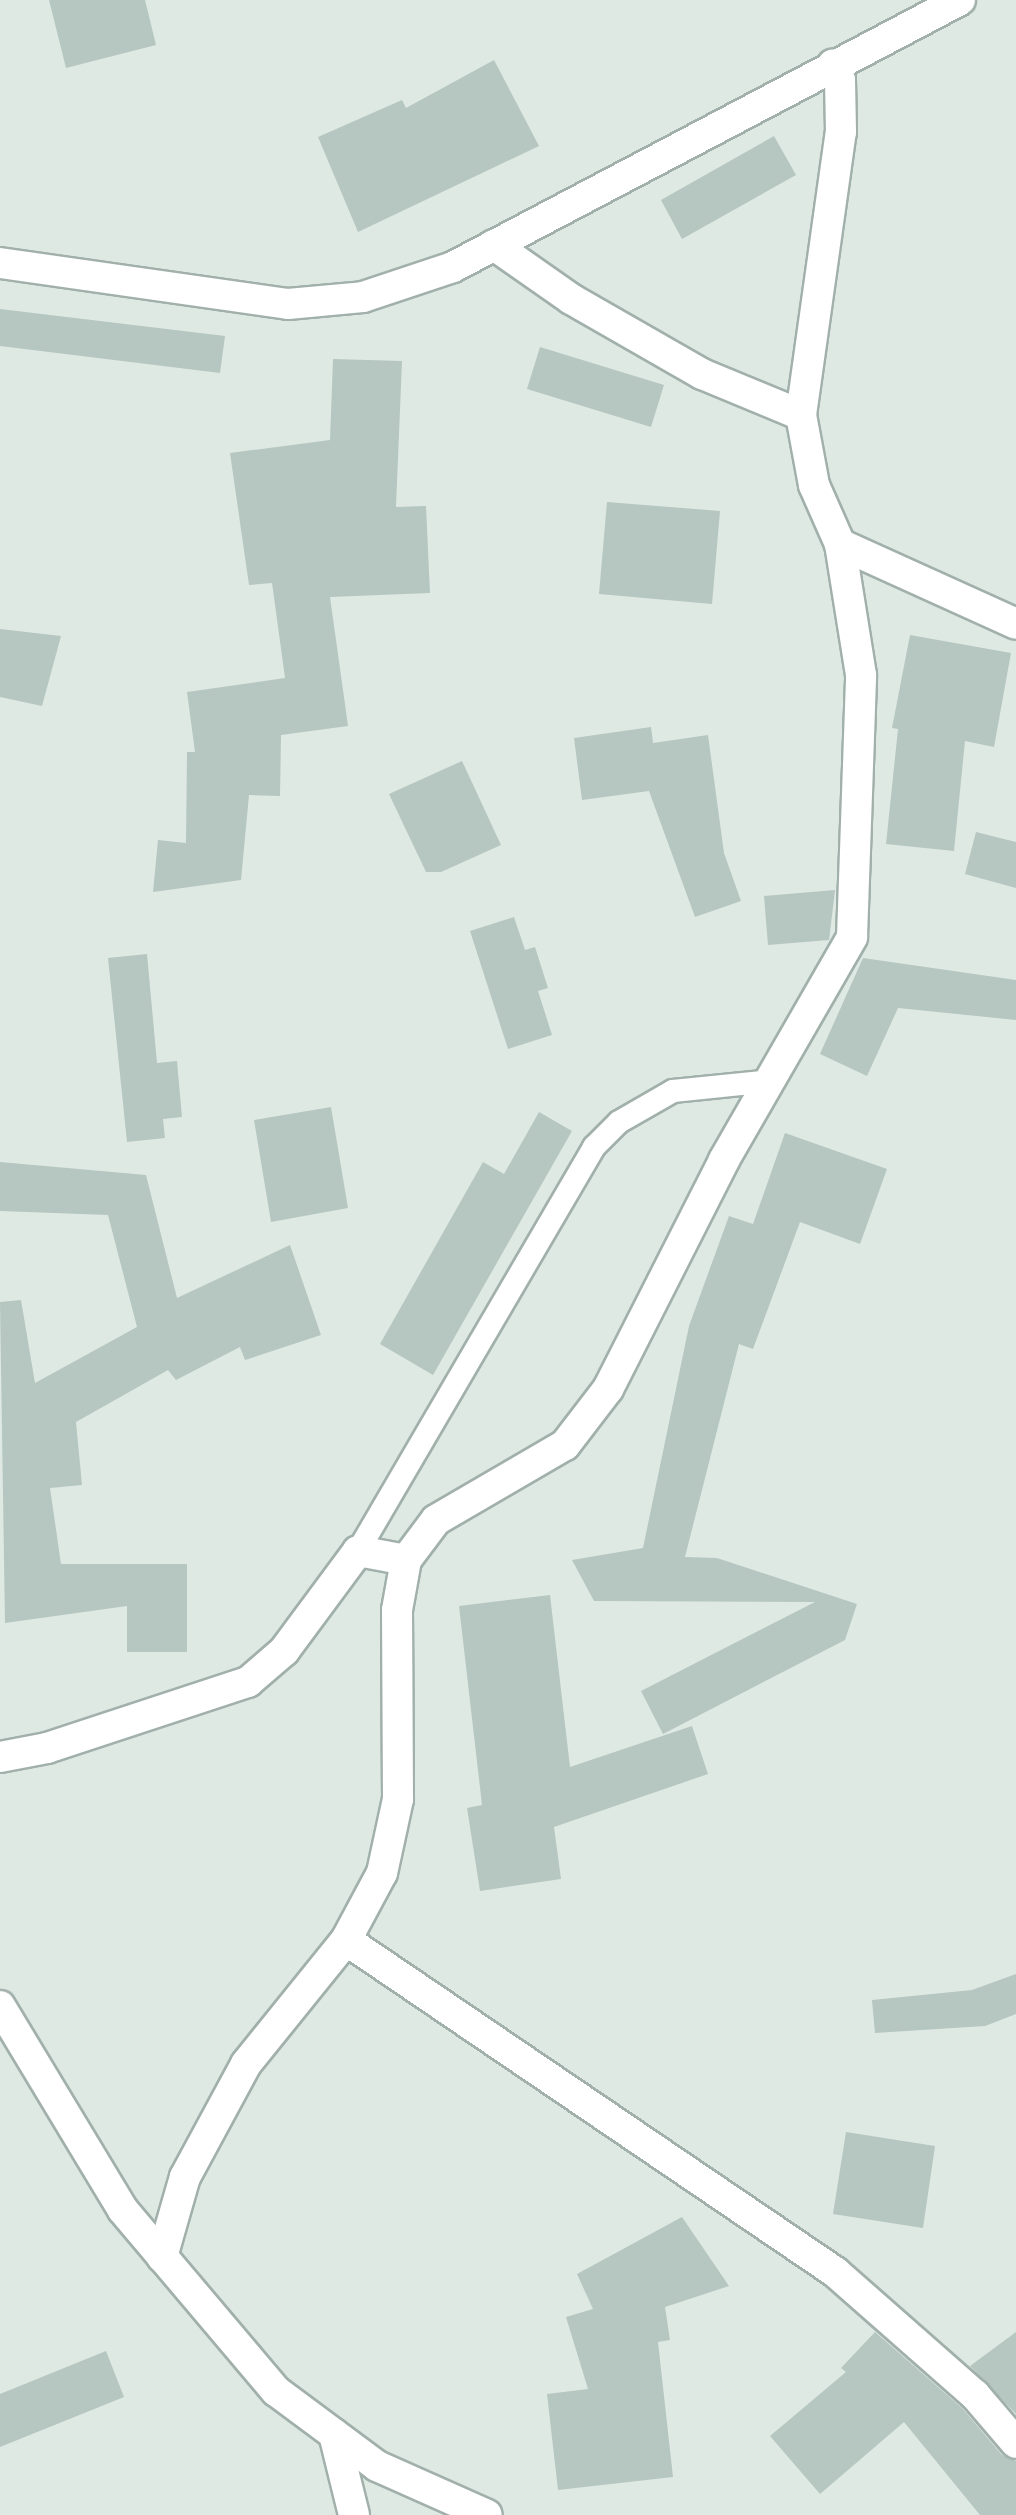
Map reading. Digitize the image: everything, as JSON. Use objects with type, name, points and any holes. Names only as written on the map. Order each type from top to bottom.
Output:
[{"type":"street","points":[[0,263],[248,300],[323,304],[405,285],[494,245],[960,0]]},
{"type":"street","points":[[162,2256],[185,2177],[246,2064],[346,1940],[382,1873],[398,1799],[398,1610],[406,1560],[436,1520],[565,1445],[608,1389],[724,1160],[852,937],[860,674],[840,544],[814,485],[801,416],[841,132],[840,80],[833,65]]},
{"type":"street","points":[[494,245],[571,299],[702,374],[801,416]]},
{"type":"street","points":[[840,544],[1016,624]]},
{"type":"street","points":[[0,1757],[47,1748],[248,1682],[296,1637],[358,1551],[406,1560]]},
{"type":"street","points":[[346,1940],[835,2272],[975,2395],[1016,2443]]},
{"type":"street","points":[[0,2006],[122,2210],[276,2391],[377,2466],[487,2515]]},
{"type":"street","points":[[334,2434],[354,2515]]},
{"type":"lane","points":[[358,1551],[594,1148],[619,1122],[673,1091],[772,1081]]},
{"type":"building","points":[[49,0],[145,0],[156,45],[66,68]]},
{"type":"building","points":[[494,60],[539,146],[358,232],[318,137],[402,100],[406,108]]},
{"type":"building","points":[[774,136],[796,175],[682,239],[661,200]]},
{"type":"building","points":[[0,309],[225,336],[220,373],[0,346]]},
{"type":"building","points":[[540,347],[664,385],[651,427],[527,389]]},
{"type":"building","points":[[333,359],[402,361],[396,507],[426,506],[430,593],[330,597],[348,726],[281,735],[280,796],[249,795],[241,880],[153,892],[158,840],[186,843],[187,752],[195,752],[187,692],[285,678],[272,583],[249,585],[230,453],[330,440]]},
{"type":"building","points":[[607,502],[720,511],[712,604],[599,594]]},
{"type":"building","points":[[0,629],[61,636],[42,706],[0,697]]},
{"type":"building","points":[[910,635],[1011,653],[994,747],[965,741],[954,851],[886,844],[898,729],[892,728]]},
{"type":"building","points":[[651,727],[653,743],[708,735],[724,853],[741,901],[695,917],[649,791],[582,800],[574,738]]},
{"type":"building","points":[[462,761],[501,845],[441,872],[426,872],[389,794]]},
{"type":"building","points":[[976,832],[1016,842],[1016,888],[965,874]]},
{"type":"building","points":[[835,890],[829,940],[768,945],[764,896]]},
{"type":"building","points":[[514,917],[525,950],[535,947],[548,988],[538,991],[552,1035],[508,1049],[470,931]]},
{"type":"building","points":[[147,954],[157,1063],[177,1061],[182,1117],[163,1119],[165,1138],[127,1142],[108,958]]},
{"type":"building","points":[[863,958],[1016,980],[1016,1020],[898,1008],[867,1076],[820,1054]]},
{"type":"building","points":[[331,1107],[348,1208],[271,1222],[254,1120]]},
{"type":"building","points":[[539,1112],[572,1131],[433,1375],[380,1344],[483,1162],[504,1174]]},
{"type":"building","points":[[785,1133],[887,1169],[860,1244],[800,1222],[753,1349],[739,1344],[685,1557],[717,1558],[857,1604],[845,1640],[663,1734],[641,1691],[815,1602],[594,1601],[572,1560],[643,1548],[689,1326],[729,1216],[753,1224]]},
{"type":"building","points":[[0,1162],[146,1175],[177,1298],[290,1245],[321,1335],[245,1360],[240,1347],[176,1380],[168,1370],[76,1422],[82,1485],[50,1488],[61,1564],[187,1564],[187,1652],[127,1652],[127,1606],[5,1623],[0,1302],[21,1300],[35,1383],[137,1327],[108,1215],[0,1211]]},
{"type":"building","points":[[550,1595],[570,1767],[692,1726],[708,1774],[554,1827],[561,1879],[480,1891],[467,1808],[482,1805],[459,1606]]},
{"type":"building","points":[[1016,1974],[1016,2014],[985,2026],[875,2033],[872,2000],[972,1990]]},
{"type":"building","points":[[846,2132],[935,2146],[923,2228],[833,2214]]},
{"type":"building","points":[[682,2217],[729,2286],[665,2307],[670,2340],[658,2342],[673,2477],[558,2490],[547,2394],[588,2389],[566,2317],[593,2309],[577,2274]]},
{"type":"building","points":[[875,2332],[962,2408],[1002,2455],[1016,2461],[1016,2515],[980,2515],[904,2422],[820,2494],[770,2436],[846,2372],[841,2368]]},
{"type":"building","points":[[1016,2332],[1016,2414],[970,2366]]},
{"type":"building","points":[[106,2351],[124,2397],[0,2447],[0,2394]]}]
